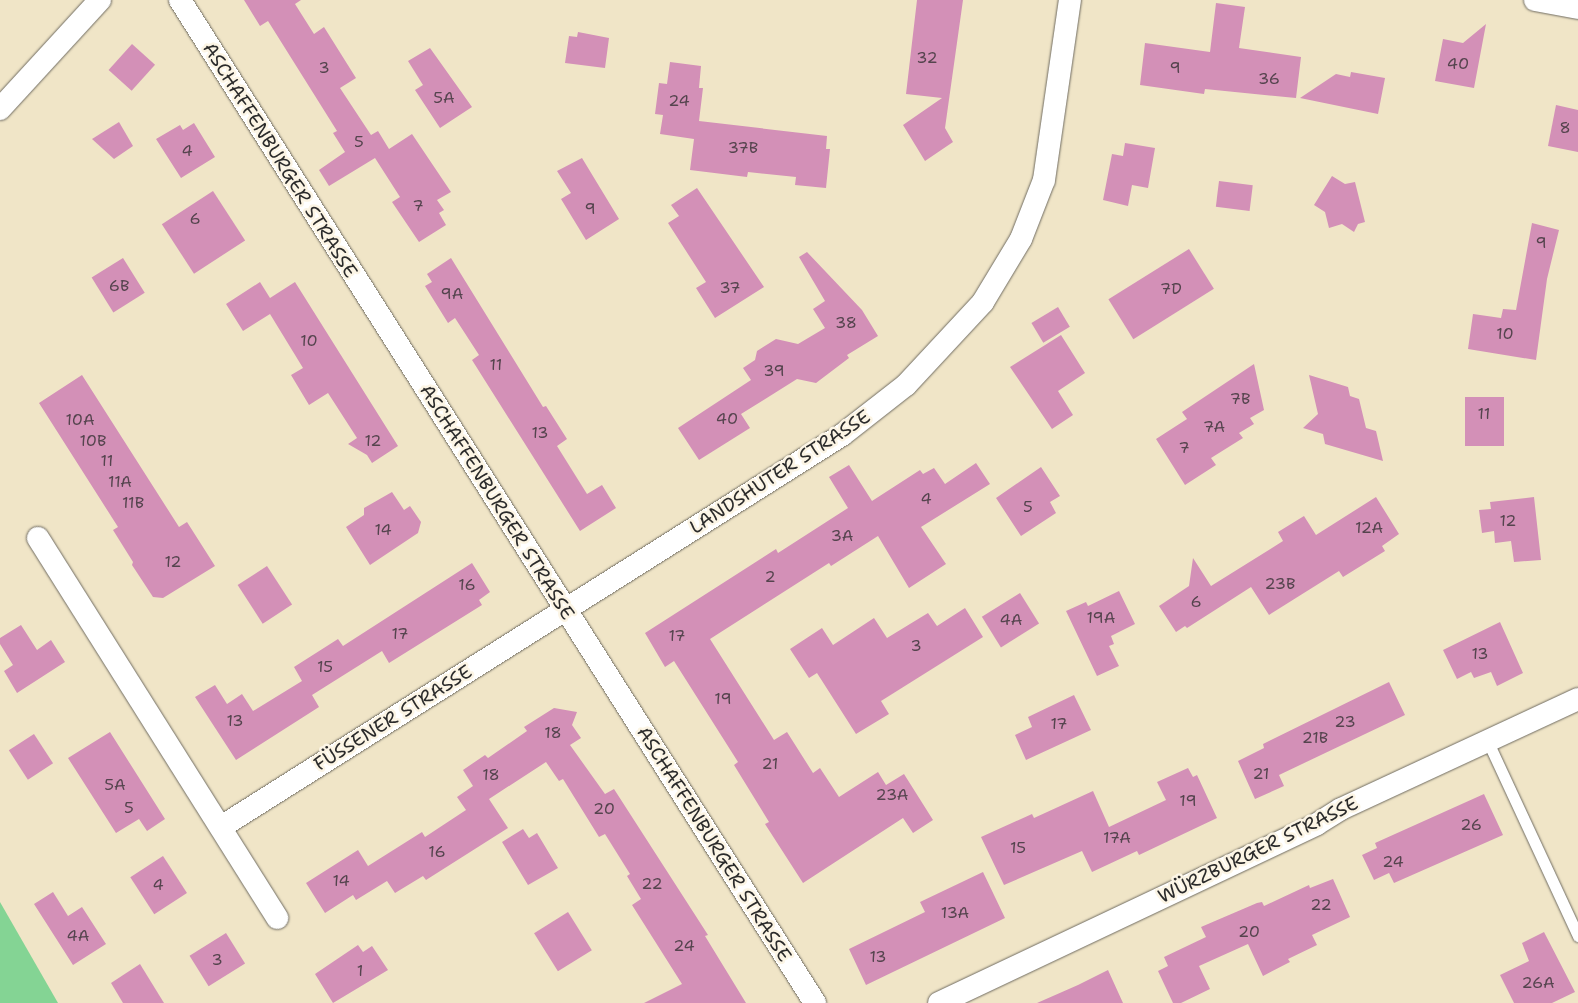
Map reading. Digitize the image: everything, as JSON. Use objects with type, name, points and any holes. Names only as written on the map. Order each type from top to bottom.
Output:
[{"type":"street","points":[[0,109],[100,0]]},
{"type":"street","name":"ASCHAFFENBURGER STRASSE","points":[[180,0],[815,1003]]},
{"type":"street","name":"LANDSHUTER STRASSE","points":[[565,609],[842,436],[896,394],[961,329],[1016,251],[1044,180],[1070,0]]},
{"type":"street","points":[[1535,0],[1578,8]]},
{"type":"street","points":[[38,538],[277,918]]},
{"type":"street","name":"FÜSSENER STRASSE","points":[[221,828],[565,609]]},
{"type":"street","name":"WÜRZBURGER STRASSE","points":[[939,1003],[1317,824],[1341,809],[1578,700]]},
{"type":"lane","points":[[1488,742],[1578,936]]},
{"type":"green space","points":[[0,902],[58,1003],[0,1003]]},
{"type":"building","points":[[244,0],[301,0],[295,4],[314,34],[324,27],[356,78],[340,88],[371,135],[378,131],[389,149],[412,134],[451,192],[437,200],[444,210],[439,213],[446,225],[419,242],[392,202],[400,197],[375,158],[329,186],[319,170],[345,152],[333,133],[337,131],[268,21],[260,26]]},
{"type":"building","points":[[917,0],[963,0],[945,128],[953,142],[925,161],[903,125],[942,98],[906,94]]},
{"type":"building","points":[[1216,3],[1245,7],[1239,48],[1301,57],[1296,98],[1205,89],[1204,94],[1140,85],[1145,43],[1210,52]]},
{"type":"building","points":[[1486,24],[1474,88],[1435,81],[1443,39],[1463,43]]},
{"type":"building","points":[[578,32],[609,38],[605,68],[565,63],[569,36],[577,37]]},
{"type":"building","points":[[132,44],[155,65],[132,91],[109,70]]},
{"type":"building","points":[[430,48],[472,107],[440,128],[415,90],[423,85],[408,61]]},
{"type":"building","points":[[670,62],[701,66],[699,88],[703,88],[699,121],[827,136],[826,149],[830,149],[826,188],[795,185],[796,177],[748,172],[747,177],[690,170],[694,139],[660,134],[663,115],[655,114],[659,83],[667,84]]},
{"type":"building","points":[[1351,72],[1385,78],[1378,114],[1300,98],[1336,74],[1350,77]]},
{"type":"building","points":[[1556,105],[1578,110],[1578,152],[1548,146]]},
{"type":"building","points":[[119,122],[133,146],[114,159],[92,139]]},
{"type":"building","points":[[194,123],[215,157],[181,178],[156,139],[180,125],[183,130]]},
{"type":"building","points":[[1125,143],[1155,148],[1148,188],[1132,185],[1128,206],[1103,200],[1112,154],[1123,156]]},
{"type":"building","points":[[582,158],[619,219],[586,240],[561,199],[571,193],[557,171]]},
{"type":"building","points":[[1332,176],[1345,184],[1355,182],[1365,222],[1358,224],[1354,232],[1342,224],[1329,228],[1325,212],[1314,205]]},
{"type":"building","points":[[1219,181],[1253,185],[1250,211],[1216,207]]},
{"type":"building","points":[[697,188],[764,287],[715,318],[696,288],[706,282],[668,223],[679,216],[671,205]]},
{"type":"building","points":[[213,191],[245,240],[194,274],[162,224]]},
{"type":"building","points":[[1532,223],[1559,230],[1547,279],[1536,360],[1468,349],[1473,314],[1501,318],[1503,309],[1516,310]]},
{"type":"building","points":[[1189,249],[1214,289],[1133,339],[1108,299]]},
{"type":"building","points":[[807,252],[862,310],[878,336],[847,355],[849,358],[816,383],[797,379],[741,414],[750,428],[699,460],[678,428],[751,380],[743,368],[755,360],[757,351],[776,339],[798,344],[825,328],[813,309],[825,301],[799,257]]},
{"type":"building","points":[[123,258],[145,293],[113,312],[92,278]]},
{"type":"building","points":[[451,258],[543,407],[546,406],[567,439],[557,446],[587,494],[602,485],[616,508],[580,531],[472,360],[479,355],[455,318],[448,323],[425,286],[432,282],[427,274]]},
{"type":"building","points":[[260,282],[270,298],[295,282],[398,446],[372,463],[367,455],[348,444],[357,438],[328,393],[309,405],[291,375],[303,368],[270,314],[243,331],[226,304]]},
{"type":"building","points":[[1058,307],[1070,327],[1043,343],[1031,323]]},
{"type":"building","points":[[1061,335],[1085,373],[1058,391],[1073,415],[1052,429],[1010,367]]},
{"type":"building","points":[[1254,364],[1264,410],[1250,418],[1254,424],[1239,433],[1243,438],[1211,458],[1216,465],[1185,485],[1156,439],[1187,419],[1182,412]]},
{"type":"building","points":[[82,375],[179,527],[187,522],[215,566],[163,598],[153,597],[132,565],[133,562],[113,530],[118,527],[39,403]]},
{"type":"building","points":[[1309,375],[1348,387],[1350,396],[1359,399],[1366,428],[1376,431],[1383,461],[1325,444],[1323,434],[1303,428],[1318,414]]},
{"type":"building","points":[[1465,397],[1504,397],[1504,446],[1465,446]]},
{"type":"building","points":[[976,463],[990,484],[921,527],[946,564],[909,588],[878,536],[831,566],[829,563],[710,639],[774,740],[787,732],[813,773],[820,768],[839,797],[878,772],[886,785],[904,774],[933,820],[913,833],[903,818],[803,883],[765,824],[769,822],[734,765],[738,762],[674,661],[665,667],[645,633],[776,549],[778,553],[848,508],[829,477],[849,465],[872,501],[920,470],[923,474],[934,468],[945,484]]},
{"type":"building","points":[[1041,467],[1060,496],[1050,502],[1056,513],[1021,536],[996,498]]},
{"type":"building","points":[[392,492],[404,510],[410,506],[421,522],[418,533],[370,565],[346,527],[364,515],[364,508]]},
{"type":"building","points":[[1376,497],[1399,534],[1382,546],[1385,551],[1343,577],[1339,571],[1269,615],[1251,587],[1187,628],[1185,626],[1176,632],[1159,606],[1189,586],[1193,558],[1211,586],[1283,541],[1278,532],[1304,516],[1316,535]]},
{"type":"building","points":[[1534,497],[1541,560],[1514,562],[1511,541],[1495,543],[1494,531],[1482,533],[1479,510],[1491,509],[1490,502]]},
{"type":"building","points":[[472,563],[490,592],[479,600],[482,605],[389,663],[382,651],[312,695],[319,707],[236,760],[195,697],[215,685],[227,704],[242,694],[253,711],[302,681],[294,667],[338,639],[343,646]]},
{"type":"building","points":[[267,566],[292,605],[263,624],[238,585]]},
{"type":"building","points":[[1119,591],[1135,624],[1111,636],[1114,644],[1109,646],[1119,666],[1097,676],[1066,611],[1086,602],[1088,606]]},
{"type":"building","points":[[1020,593],[1039,624],[1001,647],[982,617]]},
{"type":"building","points":[[965,608],[983,637],[881,701],[889,714],[856,734],[817,673],[809,678],[790,649],[822,628],[833,645],[874,618],[887,638],[928,613],[937,626]]},
{"type":"building","points":[[1500,622],[1523,673],[1497,686],[1491,672],[1474,678],[1471,672],[1457,679],[1443,650]]},
{"type":"building","points":[[21,625],[37,650],[51,640],[65,662],[17,693],[4,671],[13,665],[0,644],[0,638]]},
{"type":"building","points":[[1389,682],[1405,715],[1279,775],[1284,786],[1255,799],[1238,761],[1264,748],[1263,744]]},
{"type":"building","points":[[1074,695],[1091,730],[1026,760],[1015,735],[1032,727],[1028,717]]},
{"type":"building","points":[[554,708],[577,712],[572,725],[581,738],[570,745],[605,794],[614,789],[708,935],[705,936],[746,1003],[644,1003],[682,984],[632,905],[641,899],[627,876],[630,874],[605,834],[599,837],[563,779],[559,781],[546,762],[489,799],[508,828],[426,880],[423,876],[395,893],[387,881],[356,900],[353,895],[325,913],[306,883],[358,850],[368,866],[422,832],[425,837],[466,810],[457,797],[473,786],[463,770],[485,755],[488,758],[527,731],[524,727]]},
{"type":"building","points":[[110,732],[165,819],[147,831],[139,819],[116,833],[68,758]]},
{"type":"building","points":[[34,734],[53,763],[28,780],[9,750]]},
{"type":"building","points":[[1188,768],[1193,777],[1197,775],[1217,818],[1139,855],[1137,851],[1092,872],[1082,851],[1004,885],[981,837],[1032,814],[1034,818],[1093,791],[1109,827],[1166,800],[1157,782]]},
{"type":"building","points":[[1484,794],[1503,835],[1394,883],[1389,873],[1374,880],[1362,855],[1377,848],[1375,843]]},
{"type":"building","points":[[523,829],[529,838],[537,833],[558,868],[528,885],[502,842]]},
{"type":"building","points":[[163,856],[187,893],[154,914],[130,877]]},
{"type":"building","points":[[983,872],[1005,918],[866,985],[849,949],[925,912],[920,902]]},
{"type":"building","points":[[1333,879],[1350,917],[1312,935],[1317,945],[1288,959],[1290,962],[1263,976],[1248,944],[1199,966],[1210,989],[1181,1003],[1173,1003],[1158,971],[1168,966],[1164,957],[1206,937],[1201,927],[1257,903],[1262,902],[1264,906],[1309,885],[1310,888]]},
{"type":"building","points":[[53,892],[68,916],[82,907],[106,944],[73,965],[34,904]]},
{"type":"building","points":[[568,912],[592,950],[558,971],[534,933]]},
{"type":"building","points":[[1544,932],[1575,992],[1552,1003],[1514,1003],[1500,975],[1529,961],[1522,943]]},
{"type":"building","points":[[226,933],[245,964],[209,986],[190,956]]},
{"type":"building","points":[[358,945],[363,952],[372,946],[388,970],[333,1003],[315,974]]},
{"type":"building","points":[[140,964],[164,1003],[123,1003],[111,983]]},
{"type":"building","points":[[1108,970],[1123,1003],[1037,1003],[1078,985]]}]
